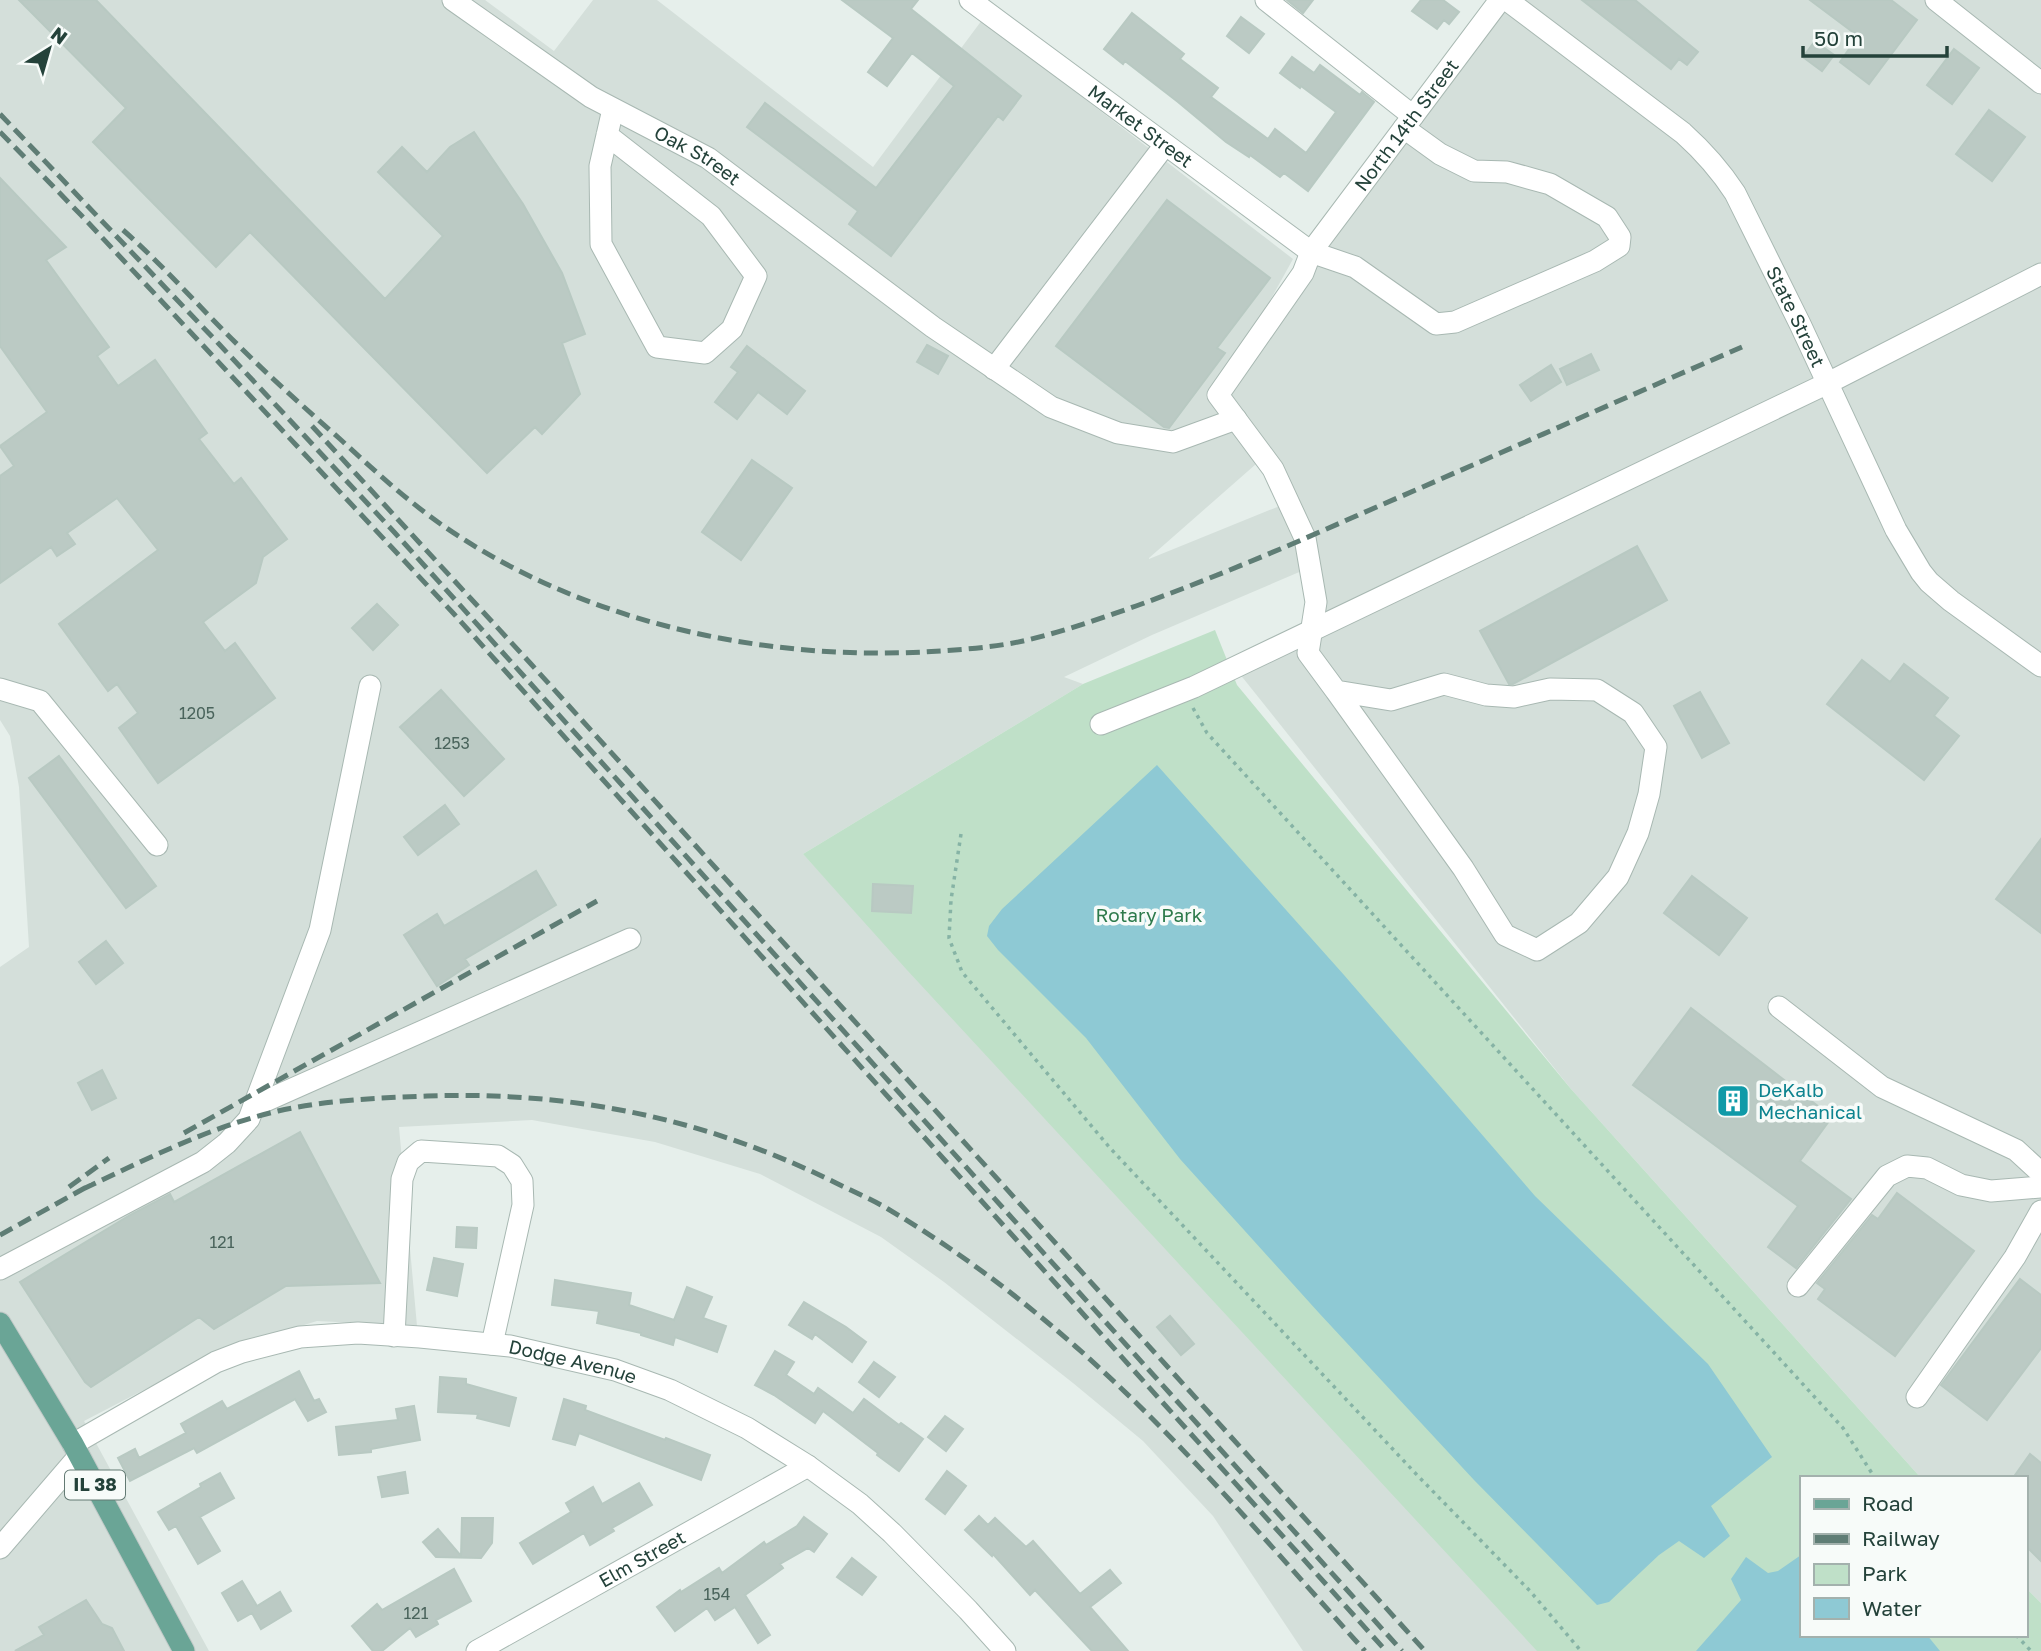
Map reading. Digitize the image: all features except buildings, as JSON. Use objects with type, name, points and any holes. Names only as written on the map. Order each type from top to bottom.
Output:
[{"type":"main road","name":"IL 38","points":[[0,1323],[76,1450],[184,1651]]},
{"type":"street","name":"Oak Street","points":[[453,0],[591,97],[709,158],[933,327],[1051,407],[1118,433],[1173,442],[1236,419]]},
{"type":"street","name":"Market Street","points":[[970,0],[1311,252],[1355,267],[1436,324],[1455,322],[1595,261],[1619,246],[1620,237],[1607,218],[1550,184],[1507,172],[1474,171],[1440,154],[1408,122]]},
{"type":"street","points":[[1265,0],[1408,122]]},
{"type":"street","name":"North 14th Street","points":[[1236,419],[1219,395],[1303,273],[1311,252],[1500,0]]},
{"type":"street","name":"State Street","points":[[1507,0],[1683,133],[1723,174],[1741,205],[1828,383],[1896,530],[1922,572],[1929,582],[1951,601],[2041,666]]},
{"type":"street","points":[[1936,0],[2041,83]]},
{"type":"street","points":[[607,135],[711,216],[756,276],[732,329],[705,353],[657,347],[601,244],[600,166],[607,135],[613,109]]},
{"type":"street","points":[[994,369],[1165,145]]},
{"type":"street","points":[[1101,724],[1184,691],[1313,630],[1828,383],[2041,274]]},
{"type":"street","points":[[1236,419],[1273,469],[1305,538],[1316,602],[1308,653],[1463,868],[1505,934],[1537,950],[1579,923],[1618,877],[1638,833],[1650,794],[1656,747],[1633,713],[1597,690],[1550,689],[1514,697],[1486,695],[1444,684],[1391,700],[1336,691]]},
{"type":"street","points":[[0,1269],[203,1162],[227,1143],[248,1119],[320,930],[370,686]]},
{"type":"street","points":[[0,689],[40,701],[157,845]]},
{"type":"street","points":[[254,1106],[630,939]]},
{"type":"street","points":[[1779,1007],[1882,1087],[2015,1150],[2041,1173]]},
{"type":"street","points":[[394,1336],[402,1179],[408,1162],[421,1151],[498,1156],[512,1165],[522,1181],[523,1205],[492,1344]]},
{"type":"street","points":[[1798,1286],[1887,1176],[1907,1166],[1927,1168],[1961,1185],[1991,1191],[2041,1187]]},
{"type":"street","points":[[1917,1397],[2015,1257],[2041,1211]]},
{"type":"street","name":"Dodge Avenue","points":[[0,1548],[76,1450],[216,1362],[242,1352],[300,1337],[358,1334],[492,1344],[615,1370],[670,1390],[747,1427],[808,1466],[860,1504],[968,1610],[1004,1651]]},
{"type":"street","name":"Elm Street","points":[[477,1651],[808,1466]]},
{"type":"path","points":[[1184,691],[1207,733],[1843,1428],[1874,1476]]},
{"type":"path","points":[[961,834],[951,900],[949,938],[962,972],[1110,1148],[1418,1476],[1530,1591],[1581,1651]]},
{"type":"path","points":[[2018,1637],[2031,1651]]},
{"type":"shaded area","points":[[0,0],[485,0],[554,51],[593,0],[657,0],[873,167],[982,20],[1293,259],[1225,382],[1500,0],[2041,0],[2041,1603],[2027,1589],[2027,1476],[1919,1476],[1571,1089],[1235,668],[1313,630],[1311,567],[1152,635],[1064,677],[1083,684],[803,854],[1538,1651],[1303,1651],[1213,1516],[1143,1441],[944,1282],[881,1237],[760,1174],[655,1142],[532,1120],[399,1127],[417,1326],[317,1321],[217,1352],[84,1421],[209,1651],[0,1651],[0,967],[29,947],[19,787],[10,736],[0,720]],"holes":[[[1264,457],[1287,503],[1149,558]]]},
{"type":"green space","name":"Rotary Park","points":[[1215,630],[1237,685],[1571,1089],[1919,1476],[1800,1476],[1800,1637],[2027,1637],[2027,1589],[2041,1603],[2041,1651],[1537,1651],[803,854],[1083,684]]},
{"type":"water","points":[[1157,765],[1344,975],[1535,1196],[1708,1364],[1772,1457],[1711,1506],[1730,1536],[1704,1558],[1679,1541],[1659,1555],[1609,1602],[1597,1605],[1474,1480],[1319,1313],[1180,1159],[1086,1038],[987,936],[989,926],[1002,909]]},
{"type":"water","points":[[1800,1556],[1800,1637],[1929,1637],[1940,1651],[1696,1651],[1741,1600],[1731,1579],[1746,1557],[1768,1573],[1778,1571]]},
{"type":"railway","points":[[0,114],[395,533],[1402,1651]]},
{"type":"railway","points":[[0,132],[454,614],[1386,1651]]},
{"type":"railway","points":[[123,230],[289,393],[398,491],[460,537],[512,567],[567,593],[624,614],[682,630],[803,650],[863,653],[973,648],[1023,641],[1080,625],[1164,596],[1275,551],[1742,347]]},
{"type":"railway","points":[[312,426],[1425,1651]]},
{"type":"railway","points":[[184,1133],[597,901]]},
{"type":"railway","points":[[83,1189],[179,1145],[252,1118],[315,1104],[371,1099],[427,1096],[533,1098],[636,1113],[736,1141],[785,1160],[888,1209],[961,1256],[1031,1309],[1152,1418],[1365,1651]]},
{"type":"railway","points":[[69,1187],[109,1158]]},
{"type":"railway","points":[[0,1235],[92,1184]]},
{"type":"place","name":"DeKalb Mechanical","points":[[1733,1101]]}]
